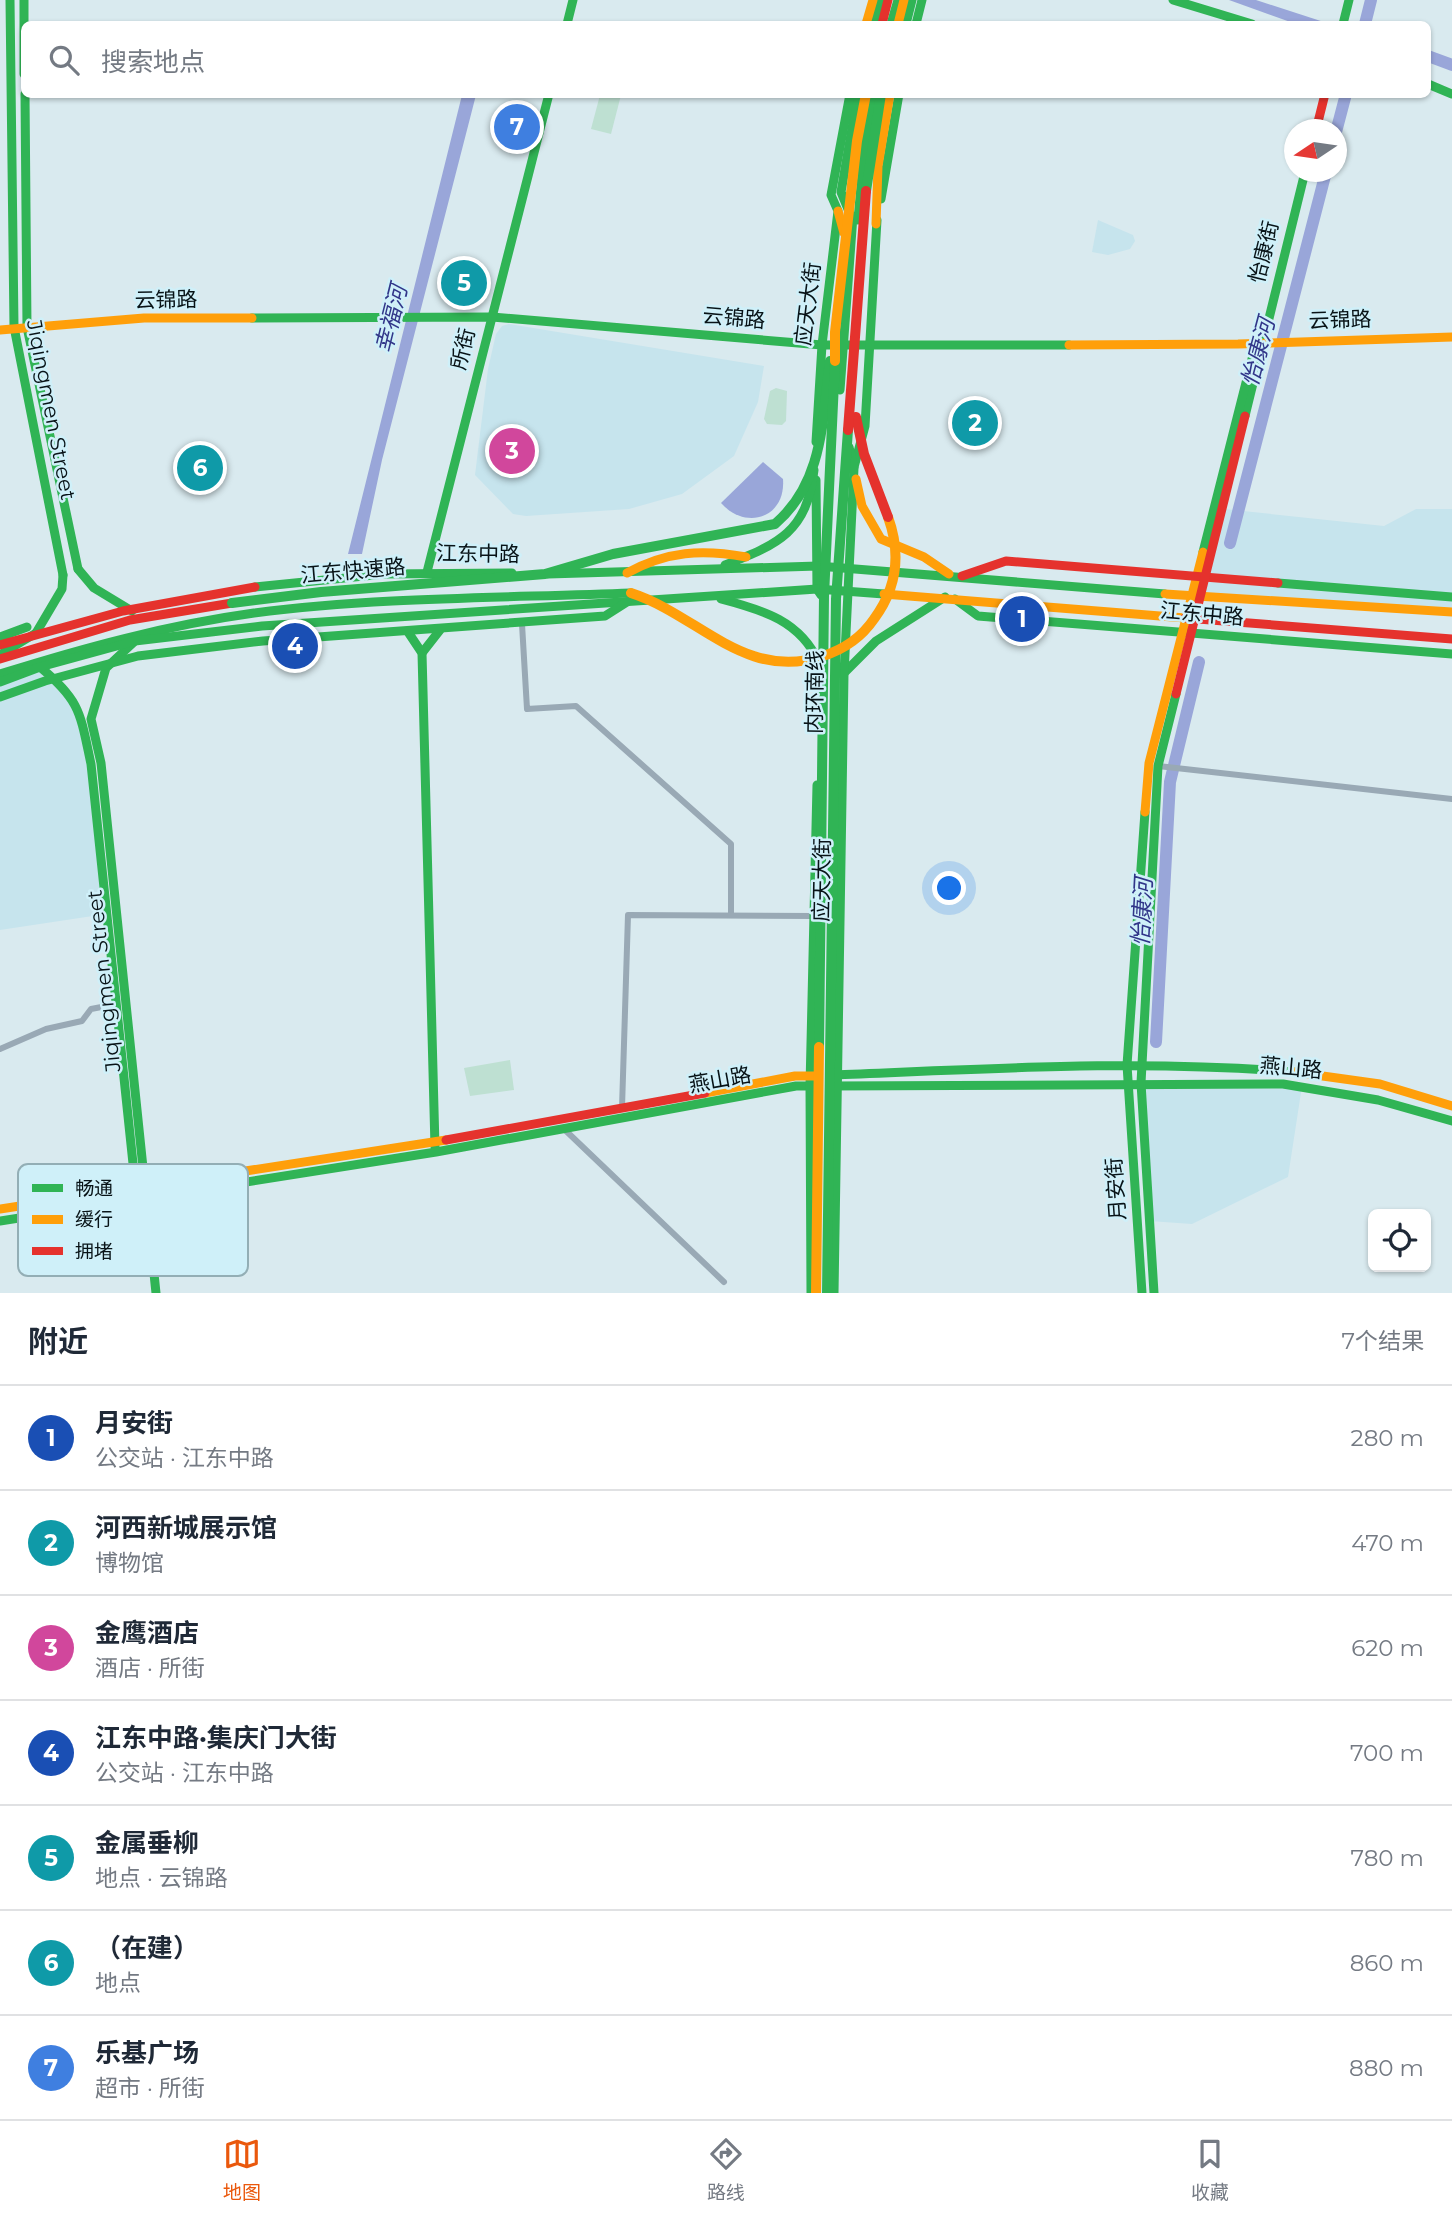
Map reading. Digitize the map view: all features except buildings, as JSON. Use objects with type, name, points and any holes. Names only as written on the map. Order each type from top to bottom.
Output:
[{"type":"main road","name":"Jiqingmen Street","points":[[10,0],[14,327],[63,575],[62,589],[32,630]]},
{"type":"main road","points":[[24,0],[24,21]]},
{"type":"main road","points":[[568,21],[573,0]]},
{"type":"main road","points":[[867,21],[873,0]]},
{"type":"main road","points":[[875,21],[880,0]]},
{"type":"main road","points":[[888,21],[893,0]]},
{"type":"main road","points":[[899,21],[904,0]]},
{"type":"main road","points":[[907,21],[912,0]]},
{"type":"main road","points":[[917,21],[922,0]]},
{"type":"main road","points":[[1173,0],[1242,21]]},
{"type":"main road","points":[[1344,21],[1348,4]]},
{"type":"main road","points":[[1431,86],[1452,94]]},
{"type":"main road","name":"Jiqingmen Street","points":[[25,98],[27,327],[78,569],[94,588],[131,611]]},
{"type":"main road","name":"所街","points":[[427,572],[548,98]]},
{"type":"main road","name":"应天大街","points":[[817,589],[815,449],[822,345],[838,211],[831,195],[849,98]]},
{"type":"main road","points":[[853,220],[841,192],[857,98]]},
{"type":"main road","name":"应天大街","points":[[813,1293],[810,1081],[821,669],[826,604],[830,589],[853,220],[869,98]]},
{"type":"main road","name":"内环南线","points":[[813,1293],[824,596],[835,398],[835,332],[857,142],[869,98]]},
{"type":"main road","name":"应天大街","points":[[854,468],[843,423],[845,346],[870,98]]},
{"type":"main road","name":"内环南线","points":[[827,1293],[836,599],[862,236],[870,155],[880,98]]},
{"type":"main road","points":[[876,224],[878,166],[889,98]]},
{"type":"main road","name":"应天大街","points":[[834,1293],[848,567],[854,468],[865,426],[876,224],[898,98]]},
{"type":"main road","points":[[1319,119],[1324,98]]},
{"type":"main road","name":"怡康街","points":[[1202,579],[1262,354],[1261,343],[1302,182]]},
{"type":"main road","points":[[838,211],[845,225],[845,346]]},
{"type":"main road","name":"云锦路","points":[[0,330],[144,318],[492,317],[845,346],[1261,343],[1452,337]]},
{"type":"main road","name":"云锦路","points":[[0,322],[14,327]]},
{"type":"main road","name":"江东快速路","points":[[0,657],[130,620],[321,592],[545,574],[614,554],[775,524],[795,509],[809,486],[818,446],[835,332]]},
{"type":"main road","points":[[629,597],[646,596],[670,608],[736,652],[772,664],[802,663],[842,649],[859,638],[884,604],[892,585],[896,561],[889,520],[864,462],[857,431],[854,357]]},
{"type":"main road","points":[[715,569],[746,557],[792,533],[804,517],[813,494],[815,449]]},
{"type":"main road","points":[[854,468],[862,506],[881,539],[924,557],[949,575]]},
{"type":"main road","points":[[626,574],[653,557],[707,550],[746,557]]},
{"type":"main road","name":"江东中路","points":[[962,576],[1006,561],[1202,579],[1452,597]]},
{"type":"main road","name":"江东中路","points":[[0,637],[260,586],[427,572],[626,574],[831,566],[1198,596],[1452,612]]},
{"type":"main road","name":"月安街","points":[[1142,1293],[1127,1065],[1149,763],[1202,579]]},
{"type":"main road","points":[[817,589],[826,604]]},
{"type":"main road","name":"江东中路","points":[[0,682],[40,667],[135,641],[262,626],[629,597],[710,596],[817,589],[847,589],[1452,639]]},
{"type":"main road","points":[[710,596],[784,620],[813,644],[821,669]]},
{"type":"main road","name":"江东快速路","points":[[0,675],[135,634],[230,618],[336,605],[629,597]]},
{"type":"main road","name":"江东中路","points":[[0,698],[54,678],[138,656],[263,641],[605,616],[629,597]]},
{"type":"main road","points":[[844,674],[876,641],[949,598]]},
{"type":"main road","name":"江东中路","points":[[949,598],[978,616],[1452,654]]},
{"type":"main road","points":[[422,653],[440,629]]},
{"type":"main road","points":[[0,657],[32,630]]},
{"type":"main road","name":"江东中路","points":[[0,645],[32,630]]},
{"type":"main road","points":[[408,632],[422,653],[435,1147]]},
{"type":"main road","points":[[1154,1293],[1140,1083],[1158,766],[1188,632]]},
{"type":"main road","points":[[86,720],[106,668],[135,641]]},
{"type":"main road","points":[[0,675],[40,667],[69,691],[86,720]]},
{"type":"main road","name":"Jiqingmen Street","points":[[86,720],[101,763],[126,1002],[139,1164]]},
{"type":"main road","name":"Jiqingmen Street","points":[[86,720],[114,1004],[137,1164]]},
{"type":"main road","name":"燕山路","points":[[248,1176],[564,1129],[796,1086],[810,1081],[1141,1065],[1286,1071],[1373,1083],[1452,1106]]},
{"type":"main road","name":"燕山路","points":[[435,1147],[795,1076],[810,1081]]},
{"type":"main road","name":"燕山路","points":[[838,1080],[1301,1086],[1378,1100],[1452,1121]]},
{"type":"main road","name":"燕山路","points":[[0,1209],[18,1207]]},
{"type":"main road","name":"燕山路","points":[[0,1221],[18,1217]]},
{"type":"street","points":[[522,624],[527,709],[576,706],[731,844],[731,915]]},
{"type":"street","points":[[1158,766],[1452,799]]},
{"type":"street","points":[[622,1108],[620,1088],[628,915],[813,916]]},
{"type":"street","points":[[0,1049],[46,1029],[82,1021],[91,1009],[126,1002]]},
{"type":"street","points":[[564,1129],[724,1282]]},
{"type":"shaded area","points":[[1098,220],[1133,235],[1135,241],[1130,249],[1108,255],[1092,252]]},
{"type":"shaded area","points":[[509,324],[764,366],[758,402],[734,456],[682,494],[629,509],[526,516],[513,514],[475,475],[488,369],[496,334],[502,326]]},
{"type":"shaded area","points":[[1224,509],[1384,526],[1416,509],[1452,509],[1452,612],[1202,597]]},
{"type":"shaded area","points":[[40,667],[69,691],[82,721],[106,914],[0,930],[0,682]]},
{"type":"shaded area","points":[[1141,1083],[1302,1086],[1288,1177],[1192,1224],[1149,1221]]},
{"type":"green space","points":[[599,98],[620,98],[611,134],[591,129]]},
{"type":"green space","points":[[776,388],[787,391],[786,421],[782,425],[767,424],[764,419],[770,391]]},
{"type":"green space","points":[[510,1060],[514,1090],[470,1096],[464,1068]]},
{"type":"water","points":[[1229,0],[1256,0],[1321,21],[1288,21]]},
{"type":"water","points":[[461,98],[475,98],[382,460],[362,554],[348,554]]},
{"type":"water","points":[[763,462],[783,479],[778,503],[763,516],[742,517],[731,512],[721,503]]},
{"type":"waterway","name":"怡康河","points":[[1366,21],[1371,0]]},
{"type":"waterway","points":[[1431,57],[1452,65]]},
{"type":"waterway","name":"怡康河","points":[[1339,119],[1345,98]]},
{"type":"waterway","name":"怡康河","points":[[1230,543],[1323,182]]},
{"type":"waterway","name":"怡康河","points":[[1156,1042],[1170,782],[1199,662]]},
{"type":"traffic: fast","points":[[10,0],[14,327],[63,575]]},
{"type":"traffic: fast","points":[[24,0],[24,21]]},
{"type":"traffic: fast","points":[[568,21],[573,0]]},
{"type":"traffic: fast","points":[[875,21],[880,0]]},
{"type":"traffic: fast","points":[[892,21],[898,0]]},
{"type":"traffic: fast","points":[[907,21],[912,0]]},
{"type":"traffic: fast","points":[[917,21],[922,0]]},
{"type":"traffic: fast","points":[[1173,0],[1242,21]]},
{"type":"traffic: fast","points":[[1344,21],[1349,0]]},
{"type":"traffic: fast","points":[[1431,85],[1452,94]]},
{"type":"traffic: fast","points":[[25,98],[27,327],[78,569]]},
{"type":"traffic: fast","points":[[427,572],[548,98]]},
{"type":"traffic: fast","points":[[816,442],[822,345],[838,211],[831,195],[849,98]]},
{"type":"traffic: fast","points":[[850,214],[841,192],[857,98]]},
{"type":"traffic: fast","points":[[858,220],[864,152],[873,98]]},
{"type":"traffic: fast","points":[[866,191],[880,98]]},
{"type":"traffic: fast","points":[[881,199],[898,98]]},
{"type":"traffic: fast","points":[[1245,416],[1303,182]]},
{"type":"traffic: fast","points":[[840,390],[853,216]]},
{"type":"traffic: fast","points":[[854,467],[865,426],[877,220]]},
{"type":"traffic: fast","points":[[252,318],[492,317],[822,345],[1069,345]]},
{"type":"traffic: fast","points":[[1203,552],[1253,355],[1261,343]]},
{"type":"traffic: fast","points":[[232,603],[321,592],[545,574],[613,554],[775,524],[791,507],[812,470],[822,427],[830,361]]},
{"type":"traffic: fast","points":[[819,1047],[824,596],[835,361]]},
{"type":"traffic: fast","points":[[827,1293],[836,599],[848,430]]},
{"type":"traffic: fast","points":[[834,1293],[844,674],[854,468],[849,447]]},
{"type":"traffic: fast","points":[[725,565],[761,550],[787,533],[805,508],[814,470]]},
{"type":"traffic: fast","points":[[816,480],[817,589],[821,595]]},
{"type":"traffic: fast","points":[[548,574],[818,566],[1165,594]]},
{"type":"traffic: fast","points":[[78,569],[94,588],[132,611]]},
{"type":"traffic: fast","points":[[255,587],[384,574],[512,573]]},
{"type":"traffic: fast","points":[[36,633],[62,589],[63,575]]},
{"type":"traffic: fast","points":[[1278,583],[1452,597]]},
{"type":"traffic: fast","points":[[0,682],[40,667],[135,641],[262,626],[817,589],[884,594]]},
{"type":"traffic: fast","points":[[0,674],[125,638],[254,613],[395,601],[631,593]]},
{"type":"traffic: fast","points":[[844,673],[876,641],[945,597]]},
{"type":"traffic: fast","points":[[721,599],[779,619],[802,637],[819,663]]},
{"type":"traffic: fast","points":[[955,599],[978,616],[1452,654]]},
{"type":"traffic: fast","points":[[0,697],[45,681],[138,656],[263,641],[605,616],[627,602]]},
{"type":"traffic: fast","points":[[0,637],[27,627]]},
{"type":"traffic: fast","points":[[422,653],[440,630]]},
{"type":"traffic: fast","points":[[408,632],[422,653],[435,1147]]},
{"type":"traffic: fast","points":[[3,653],[36,633]]},
{"type":"traffic: fast","points":[[135,641],[106,668],[91,719],[101,763],[143,1164]]},
{"type":"traffic: fast","points":[[40,667],[64,689],[77,709],[91,764],[133,1164]]},
{"type":"traffic: fast","points":[[1154,1293],[1141,1083],[1158,766],[1176,694]]},
{"type":"traffic: fast","points":[[811,1293],[810,1086],[817,785]]},
{"type":"traffic: fast","points":[[1142,1293],[1127,1065],[1145,812]]},
{"type":"traffic: fast","points":[[832,1075],[1121,1066],[1294,1072]]},
{"type":"traffic: fast","points":[[830,1086],[1283,1084],[1378,1100],[1452,1121]]},
{"type":"traffic: fast","points":[[248,1182],[436,1152],[796,1086],[816,1086]]},
{"type":"traffic: fast","points":[[0,1221],[18,1218]]},
{"type":"traffic: fast","points":[[154,1276],[156,1293]]},
{"type":"traffic: slow","points":[[867,21],[873,0]]},
{"type":"traffic: slow","points":[[899,21],[904,0]]},
{"type":"traffic: slow","points":[[835,361],[835,332],[857,141],[865,98]]},
{"type":"traffic: slow","points":[[876,224],[878,166],[889,98]]},
{"type":"traffic: slow","points":[[838,211],[844,233]]},
{"type":"traffic: slow","points":[[0,330],[144,318],[252,318]]},
{"type":"traffic: slow","points":[[1069,345],[1238,344],[1452,337]]},
{"type":"traffic: slow","points":[[856,479],[862,506],[881,539],[924,557],[949,574]]},
{"type":"traffic: slow","points":[[631,593],[656,603],[746,653],[770,660],[795,662],[823,656],[858,637],[869,626],[888,595],[895,570],[895,544],[888,517]]},
{"type":"traffic: slow","points":[[1145,812],[1149,763],[1203,552]]},
{"type":"traffic: slow","points":[[627,573],[656,560],[685,554],[714,553],[746,557]]},
{"type":"traffic: slow","points":[[884,594],[1185,618]]},
{"type":"traffic: slow","points":[[1165,594],[1452,612]]},
{"type":"traffic: slow","points":[[816,1293],[819,1047]]},
{"type":"traffic: slow","points":[[1294,1072],[1380,1084],[1452,1106]]},
{"type":"traffic: slow","points":[[705,1093],[795,1076],[814,1076]]},
{"type":"traffic: slow","points":[[248,1171],[446,1140]]},
{"type":"traffic: slow","points":[[0,1209],[18,1206]]},
{"type":"traffic: jam","points":[[883,21],[888,0]]},
{"type":"traffic: jam","points":[[1319,119],[1324,98]]},
{"type":"traffic: jam","points":[[848,430],[866,191]]},
{"type":"traffic: jam","points":[[1176,694],[1245,416]]},
{"type":"traffic: jam","points":[[856,417],[864,454],[888,517]]},
{"type":"traffic: jam","points":[[962,576],[1006,561],[1278,583]]},
{"type":"traffic: jam","points":[[0,645],[123,611],[255,587]]},
{"type":"traffic: jam","points":[[0,659],[130,620],[232,603]]},
{"type":"traffic: jam","points":[[1185,618],[1452,639]]},
{"type":"traffic: jam","points":[[446,1140],[705,1093]]},
{"type":"place","name":"乐基广场","points":[[517,127]]},
{"type":"place","name":"金属垂柳","points":[[464,283]]},
{"type":"place","name":"河西新城展示馆","points":[[975,423]]},
{"type":"place","name":"金鹰酒店","points":[[512,451]]},
{"type":"place","name":"（在建）","points":[[200,468]]},
{"type":"place","name":"月安街","points":[[1022,619]]},
{"type":"place","name":"江东中路·集庆门大街","points":[[295,646]]},
{"type":"water label","name":"幸福河","points":[[391,319]]}]
